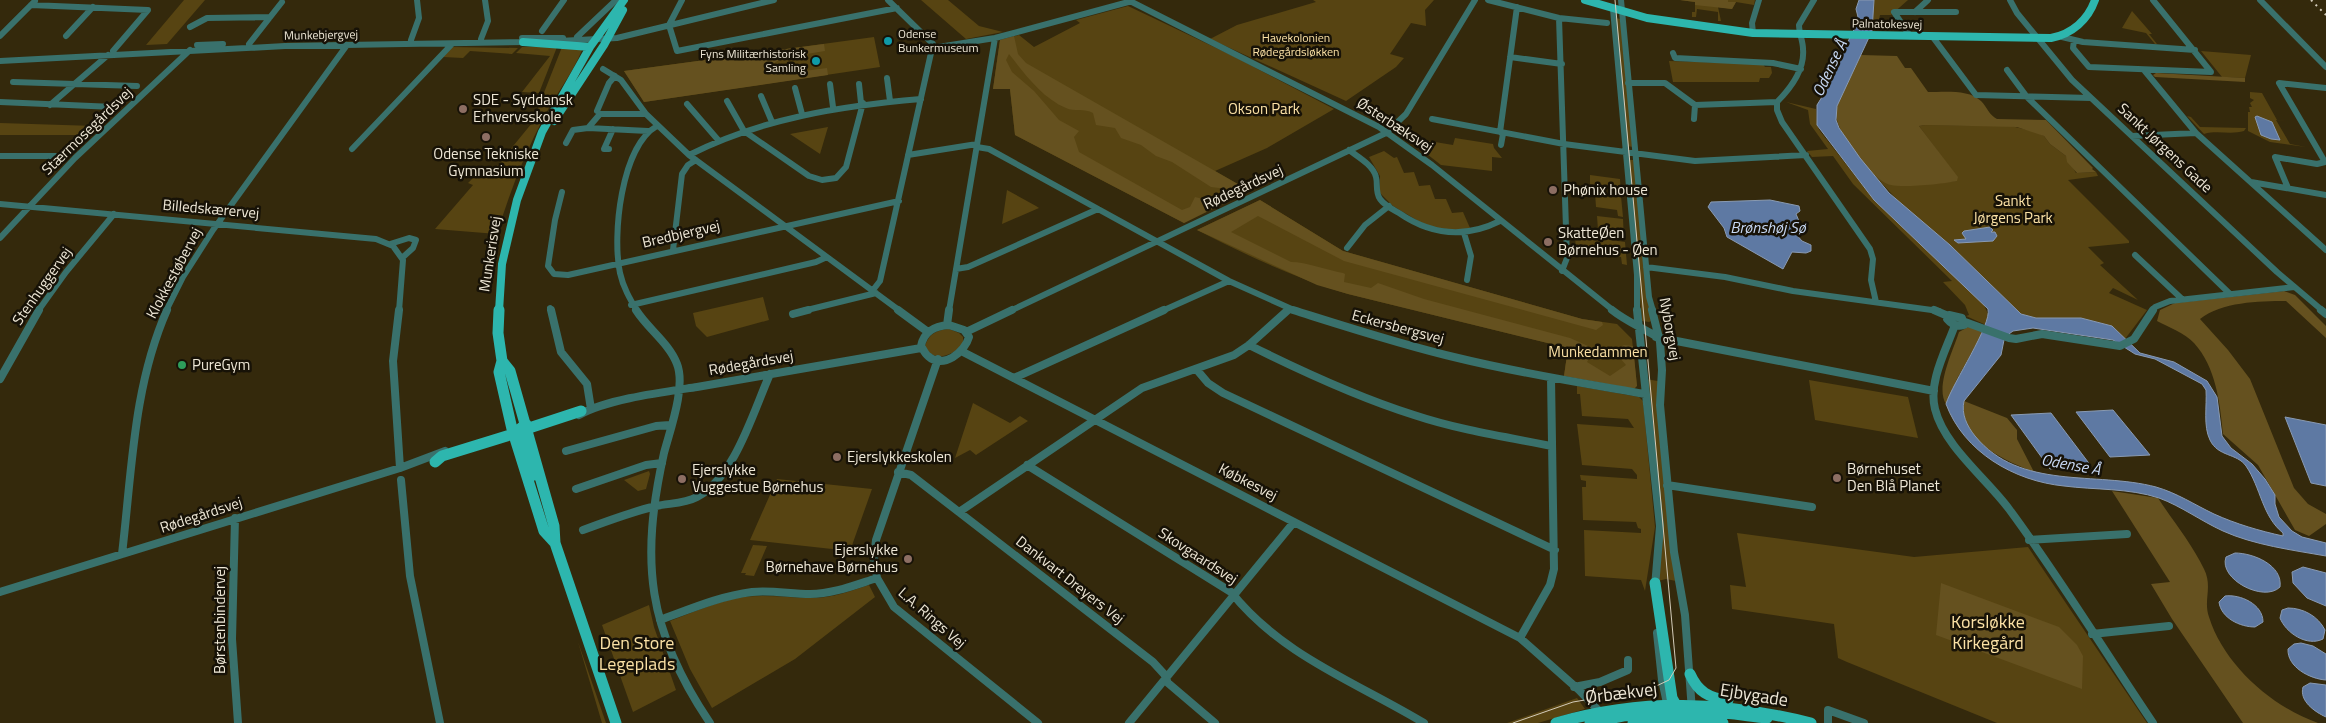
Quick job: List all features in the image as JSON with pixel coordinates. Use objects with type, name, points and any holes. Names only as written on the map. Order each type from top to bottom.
[{"type":"main road","points":[[523,42],[530,44],[584,45],[600,39],[614,17],[614,13],[624,0]]},
{"type":"main road","name":"Munkerisvej","points":[[555,543],[544,531],[520,431],[507,387],[502,384],[499,372],[502,361],[498,333],[502,264],[517,200],[550,116],[600,39],[629,0]]},
{"type":"main road","points":[[1585,0],[1622,13]]},
{"type":"main road","name":"Nyborgvej","points":[[1612,0],[1613,10]]},
{"type":"main road","points":[[2062,37],[2082,22],[2094,6],[2095,0]]},
{"type":"main road","name":"Palnatokesvej","points":[[1622,13],[1753,33],[2062,37]]},
{"type":"main road","name":"Munkerisvej","points":[[534,157],[579,84],[600,39]]},
{"type":"main road","name":"Munkerisvej","points":[[502,361],[510,371],[520,431],[545,494],[554,526],[555,543],[616,723]]},
{"type":"main road","points":[[435,462],[442,456],[586,410]]},
{"type":"main road","points":[[1655,584],[1662,620],[1669,686],[1680,715]]},
{"type":"main road","points":[[1690,674],[1695,685],[1707,696],[1761,705],[1784,716]]},
{"type":"main road","name":"Ørbækvej","points":[[1556,723],[1598,711],[1680,715]]},
{"type":"main road","points":[[1590,723],[1623,716],[1680,715],[1762,718],[1784,716]]},
{"type":"main road","name":"Ørbækvej","points":[[1633,723],[1680,715]]},
{"type":"main road","name":"Ejbygade","points":[[1680,715],[1723,723]]},
{"type":"main road","name":"Ejbygade","points":[[1784,716],[1811,723]]},
{"type":"street","points":[[0,36],[36,0]]},
{"type":"street","points":[[411,40],[419,18],[416,0]]},
{"type":"street","points":[[481,39],[488,18],[485,0]]},
{"type":"street","points":[[542,31],[564,0]]},
{"type":"street","points":[[577,38],[616,0]]},
{"type":"street","points":[[682,0],[669,25],[677,51],[897,8]]},
{"type":"street","name":"Munkebjergvej","points":[[0,61],[237,44],[481,39],[600,39],[642,32],[774,0]]},
{"type":"street","points":[[875,292],[880,281],[899,201],[933,44],[888,0]]},
{"type":"street","points":[[932,48],[995,38],[1131,0]]},
{"type":"street","name":"Østerbæksvej","points":[[1131,0],[1352,112],[1386,133],[1432,166],[1596,298],[1624,325],[1659,338],[1934,391]]},
{"type":"street","name":"Rødegårdsvej","points":[[966,332],[1386,133],[1406,114],[1475,0]]},
{"type":"street","points":[[1488,0],[1559,18],[1607,23]]},
{"type":"street","name":"Nyborgvej","points":[[1621,0],[1650,306],[1659,338],[1662,370],[1660,405],[1667,485],[1675,558],[1682,589],[1690,674],[1680,715]]},
{"type":"street","points":[[1753,33],[1752,23],[1759,0]]},
{"type":"street","points":[[1814,0],[1799,23],[1804,57],[1801,69],[1795,81],[1777,102],[1777,110],[1782,122],[1870,249],[1873,259],[1872,280],[1876,302]]},
{"type":"street","points":[[1915,12],[1928,0]]},
{"type":"street","name":"Sankt Jørgens Gade","points":[[2010,0],[2017,13],[2072,80],[2294,287],[2326,314]]},
{"type":"street","points":[[2074,40],[2074,48],[2088,67],[2208,73],[2212,71],[2153,0]]},
{"type":"street","points":[[2260,0],[2326,67]]},
{"type":"street","name":"Munkebjergvej","points":[[250,44],[282,2]]},
{"type":"street","points":[[31,5],[148,10],[111,53],[50,105]]},
{"type":"street","points":[[66,36],[93,7]]},
{"type":"street","points":[[1502,145],[1503,134],[1500,132],[1517,7]]},
{"type":"street","name":"Nyborgvej","points":[[1613,10],[1637,275],[1638,330],[1649,413],[1660,526],[1655,584]]},
{"type":"street","points":[[1910,36],[1894,12],[1956,12]]},
{"type":"street","name":"Munkebjergvej","points":[[190,27],[207,18],[270,17]]},
{"type":"street","points":[[1559,18],[1567,258],[1562,271]]},
{"type":"street","points":[[1932,36],[1976,96],[2091,98]]},
{"type":"street","points":[[2062,37],[2074,40],[2194,50]]},
{"type":"street","points":[[947,325],[995,38]]},
{"type":"street","name":"Munkebjergvej","points":[[192,48],[523,42]]},
{"type":"street","points":[[352,149],[452,44]]},
{"type":"street","name":"Klokkestøbervej","points":[[122,554],[138,411],[150,354],[164,316],[179,286],[217,224],[347,45]]},
{"type":"street","name":"Stærmosegårdsvej","points":[[0,238],[77,156],[192,48]]},
{"type":"street","name":"Munkebjergvej","points":[[0,57],[111,53]]},
{"type":"street","points":[[1674,53],[1675,58],[1773,63],[1801,69]]},
{"type":"street","points":[[1510,56],[1562,64]]},
{"type":"street","points":[[603,69],[621,80],[646,114],[689,155],[928,332]]},
{"type":"street","points":[[2007,70],[2027,97],[2103,173],[2230,294]]},
{"type":"street","points":[[2144,70],[2196,133],[2326,250]]},
{"type":"street","points":[[597,111],[609,83],[615,76]]},
{"type":"street","points":[[886,78],[890,101]]},
{"type":"street","points":[[13,82],[137,86]]},
{"type":"street","points":[[1628,83],[1665,83],[1695,105],[1777,102]]},
{"type":"street","points":[[2288,188],[2275,156],[2317,164],[2325,162],[2279,83],[2326,88]]},
{"type":"street","points":[[830,84],[833,108]]},
{"type":"street","points":[[727,101],[744,131],[814,179],[827,180],[844,171],[862,103],[859,84]]},
{"type":"street","points":[[795,88],[802,114]]},
{"type":"street","points":[[761,96],[772,122]]},
{"type":"street","points":[[689,155],[744,131],[802,114],[862,103],[921,99]]},
{"type":"street","points":[[0,102],[114,107]]},
{"type":"street","points":[[687,104],[702,119],[719,141]]},
{"type":"street","points":[[1694,119],[1695,105]]},
{"type":"street","points":[[588,128],[600,114],[646,114]]},
{"type":"street","points":[[1432,119],[1564,144],[1695,161],[1806,155]]},
{"type":"street","points":[[657,126],[648,131],[631,162],[619,203],[616,233],[619,263],[625,291],[631,305],[677,364],[678,390],[653,507],[650,548],[651,570],[660,620],[673,656],[690,693],[710,723]]},
{"type":"street","points":[[566,143],[573,130],[588,128],[648,131]]},
{"type":"street","points":[[609,149],[604,149],[613,129]]},
{"type":"street","points":[[2132,136],[2196,133]]},
{"type":"street","points":[[908,156],[977,146]]},
{"type":"street","name":"Eckersbergsvej","points":[[977,146],[989,149],[1229,281],[1289,309],[1415,347],[1551,378],[1645,394]]},
{"type":"street","points":[[1349,150],[1371,168],[1376,176],[1378,196],[1388,206],[1423,226],[1448,233],[1464,233],[1475,232],[1500,221]]},
{"type":"street","points":[[0,156],[62,156]]},
{"type":"street","points":[[673,250],[682,174],[688,165],[696,160]]},
{"type":"street","points":[[2251,182],[2326,195]]},
{"type":"street","name":"Bredbjergvej","points":[[562,192],[548,266],[554,274],[568,276],[673,250],[899,201]]},
{"type":"street","name":"Billedskærervej","points":[[0,204],[370,238],[390,244],[409,238],[416,240],[413,248],[402,258]]},
{"type":"street","points":[[1347,248],[1365,225],[1388,206]]},
{"type":"street","points":[[956,269],[968,267],[1098,209]]},
{"type":"street","name":"Stenhuggervej","points":[[0,379],[41,307],[88,244],[114,214]]},
{"type":"street","points":[[1464,233],[1471,256],[1467,280]]},
{"type":"street","points":[[390,244],[398,250],[404,267],[393,361],[400,468]]},
{"type":"street","points":[[2135,255],[2182,299]]},
{"type":"street","points":[[631,305],[816,262],[827,257]]},
{"type":"street","points":[[1646,267],[1725,277],[1793,291],[1932,309],[1948,316],[1952,314],[1959,316],[1965,322],[2009,338],[2016,339],[2042,334],[2120,346],[2129,343],[2155,307],[2170,301],[2294,287]]},
{"type":"street","points":[[1014,378],[1229,281]]},
{"type":"street","points":[[793,314],[875,292]]},
{"type":"street","name":"Sankt Jørgens Gade","points":[[2314,305],[2326,319]]},
{"type":"street","points":[[550,308],[559,347],[567,361],[587,384],[586,410]]},
{"type":"street","points":[[959,512],[1142,388],[1234,356],[1289,309]]},
{"type":"street","points":[[1948,316],[1949,322],[1955,325],[1962,326],[1965,322]]},
{"type":"street","points":[[947,325],[958,327],[966,332],[969,342],[963,352],[950,358],[938,359],[927,355],[921,348],[922,339],[928,332],[947,325]]},
{"type":"street","points":[[1955,325],[1934,391],[1934,402],[1939,420],[1950,438],[2008,508],[2152,723]]},
{"type":"street","points":[[1249,345],[1318,379],[1378,403],[1439,423],[1552,446]]},
{"type":"street","name":"Rødegårdsvej","points":[[586,410],[678,390],[921,348]]},
{"type":"street","name":"Købkesvej","points":[[963,352],[1520,638],[1579,690],[1598,711]]},
{"type":"street","name":"L.A. Rings Vej","points":[[938,359],[876,540],[874,560],[877,578],[894,607],[1038,723]]},
{"type":"street","points":[[1197,370],[1208,383],[1223,393],[1555,550]]},
{"type":"street","points":[[583,530],[653,507],[684,502],[698,497],[718,481],[726,470],[770,374]]},
{"type":"street","points":[[1520,638],[1550,585],[1554,568],[1551,378]]},
{"type":"street","points":[[566,451],[656,426],[670,425]]},
{"type":"street","name":"Rødegårdsvej","points":[[0,592],[520,431]]},
{"type":"street","name":"Rødegårdsvej","points":[[410,464],[435,462]]},
{"type":"street","points":[[576,489],[646,465],[662,463]]},
{"type":"street","name":"Skovgaardsvej","points":[[1027,465],[1231,592],[1257,622],[1282,642],[1424,723]]},
{"type":"street","name":"Dankvart Dreyers Vej","points":[[898,472],[911,475],[1153,662],[1168,683],[1214,723]]},
{"type":"street","points":[[401,480],[410,576],[440,723]]},
{"type":"street","points":[[1667,485],[1812,507]]},
{"type":"street","name":"Børstenbindervej","points":[[235,518],[232,639],[238,723]]},
{"type":"street","points":[[1129,723],[1294,522]]},
{"type":"street","points":[[2029,540],[2127,534]]},
{"type":"street","points":[[660,620],[722,598],[744,593],[764,591],[798,594],[828,593],[877,578]]},
{"type":"street","points":[[2092,634],[2170,626]]},
{"type":"street","points":[[1574,687],[1600,682],[1628,670],[1628,660]]},
{"type":"street","points":[[1828,723],[1828,710],[1831,710],[1864,723]]},
{"type":"green space","points":[[184,0],[205,0],[167,44],[146,45]]},
{"type":"green space","points":[[921,0],[948,0],[979,26],[1003,32],[966,39]]},
{"type":"green space","name":"Havekolonien Rødegårdsløkken","points":[[1313,0],[1434,0],[1425,10],[1426,26],[1411,23],[1390,54],[1404,58],[1396,67],[1346,101],[1210,39],[1237,25],[1316,2]]},
{"type":"green space","points":[[1680,0],[1755,0],[1754,5],[1736,2],[1732,9],[1718,7],[1721,21],[1718,21],[1718,12],[1697,9],[1696,17],[1692,17],[1692,12],[1695,12],[1695,2]]},
{"type":"green space","points":[[1680,0],[1728,0],[1728,2],[1736,2],[1732,9],[1695,5],[1695,2]]},
{"type":"green space","points":[[1874,0],[1908,0],[1891,15],[1880,15],[1878,25],[1872,24]]},
{"type":"green space","name":"Okson Park","points":[[1128,6],[1233,56],[1334,109],[1267,148],[1215,171],[1250,191],[1184,223],[1015,135],[1010,89],[993,89],[1000,40],[1019,35],[1034,47],[1080,23],[1076,20]]},
{"type":"green space","points":[[2132,11],[2152,34],[2149,34],[2157,44],[2146,33],[2122,28]]},
{"type":"green space","points":[[1615,18],[1621,19],[1633,147],[1627,146]]},
{"type":"green space","points":[[1014,36],[1018,54],[1026,63],[1250,191],[1233,199],[1230,198],[1228,189],[1211,187],[1172,162],[1156,156],[1141,145],[1121,138],[1115,128],[1096,125],[1093,113],[1069,109],[1057,104],[1041,92],[1009,54],[1006,60],[1012,72],[1034,91],[1059,120],[1079,131],[1074,137],[1079,152],[1182,210],[1190,207],[1195,197],[1207,200],[1216,207],[1184,223],[1015,135],[1010,89],[993,89],[1000,40]]},
{"type":"green space","points":[[874,37],[880,67],[644,102],[624,71]]},
{"type":"green space","points":[[824,44],[825,51],[782,58],[771,65],[770,68],[781,74],[827,68],[828,75],[644,102],[624,71]]},
{"type":"green space","points":[[452,47],[518,48],[512,54],[470,51],[463,58],[443,57]]},
{"type":"green space","points":[[522,47],[557,47],[539,93],[522,92],[550,56],[516,53]]},
{"type":"green space","points":[[562,47],[582,50],[574,67],[548,109],[530,146],[512,189],[497,234],[435,229],[473,185],[468,183],[474,177],[487,178],[532,123]]},
{"type":"green space","points":[[2201,51],[2251,55],[2245,78],[2222,77]]},
{"type":"green space","points":[[1861,55],[1897,56],[1905,68],[1911,68],[1928,92],[1956,92],[1976,97],[1997,119],[2046,120],[2096,172],[2077,173],[2067,162],[2066,156],[2050,144],[2044,136],[2017,127],[1925,125],[1919,126],[1958,177],[1957,181],[1904,186],[1891,185],[1883,181],[1864,165],[1847,142],[1837,120],[1837,106]]},
{"type":"green space","points":[[1669,61],[1763,64],[1765,67],[1771,67],[1772,73],[1769,78],[1760,78],[1759,82],[1673,82]]},
{"type":"green space","points":[[2156,73],[2245,78],[2245,82],[2155,77],[2153,75]]},
{"type":"green space","points":[[2250,92],[2262,93],[2277,120],[2292,122],[2276,120],[2290,144],[2306,147],[2270,142],[2248,131],[2248,112],[2250,112],[2249,107],[2252,107],[2250,103],[2254,100],[2250,98]]},
{"type":"green space","points":[[1786,102],[1816,109],[1817,125],[1820,131],[1874,200],[1984,305],[1989,316],[1986,325],[1966,316],[1969,315],[1965,305],[1943,282],[1952,281],[1853,184],[1833,156],[1812,157],[1807,151],[1828,149],[1810,124],[1808,110]]},
{"type":"green space","points":[[2187,116],[2191,117],[2200,127],[2246,128],[2244,131],[2234,133],[2214,132],[2204,134]]},
{"type":"green space","points":[[0,123],[95,126],[86,135],[0,135]]},
{"type":"green space","name":"Sankt Jørgens Park","points":[[1919,126],[2011,126],[2036,132],[2044,136],[2050,144],[2066,156],[2076,173],[2096,172],[2098,176],[2068,180],[2129,241],[2129,243],[2088,247],[2104,263],[2100,265],[2138,300],[2113,288],[2109,293],[2147,310],[2125,339],[2112,326],[2081,318],[2036,318],[2021,314],[1950,245],[1903,206],[1876,177],[1892,185],[1957,181],[1957,177]]},
{"type":"green space","points":[[828,127],[820,154],[790,134]]},
{"type":"green space","points":[[1405,137],[1453,145],[1455,138],[1493,144],[1502,158],[1492,157],[1492,171],[1441,165]]},
{"type":"green space","points":[[1384,151],[1394,158],[1397,157],[1404,173],[1414,172],[1419,186],[1430,185],[1435,199],[1446,199],[1452,213],[1463,212],[1470,228],[1459,231],[1433,227],[1420,222],[1393,206],[1380,193],[1380,176],[1369,157]]},
{"type":"green space","points":[[1628,160],[1635,160],[1651,321],[1649,322],[1642,321]]},
{"type":"green space","points":[[1590,175],[1620,179],[1621,195],[1616,194],[1616,187],[1590,184]]},
{"type":"green space","points":[[1007,190],[1036,206],[1039,208],[1002,224]]},
{"type":"green space","points":[[1595,193],[1621,196],[1623,217],[1618,216],[1617,210],[1596,207]]},
{"type":"green space","name":"Munkedammen","points":[[1260,200],[1343,251],[1582,319],[1617,324],[1632,339],[1637,386],[1564,376],[1568,348],[1348,294],[1309,281],[1271,265],[1197,230]]},
{"type":"green space","points":[[1260,200],[1343,251],[1582,319],[1602,322],[1603,325],[1596,330],[1344,261],[1258,216],[1231,232],[1291,262],[1343,273],[1345,274],[1344,282],[1371,288],[1378,283],[1424,299],[1570,338],[1588,346],[1592,354],[1587,362],[1610,376],[1626,365],[1618,356],[1618,348],[1624,345],[1633,346],[1637,386],[1634,389],[1564,376],[1568,348],[1317,285],[1197,230]]},
{"type":"green space","points":[[1597,216],[1623,219],[1624,240],[1620,239],[1619,232],[1598,230]]},
{"type":"green space","points":[[1575,235],[1625,242],[1627,265],[1622,264],[1621,257],[1576,251]]},
{"type":"green space","points":[[2284,291],[2295,295],[2326,326],[2326,338],[2286,301],[2252,302],[2229,306],[2209,313],[2200,319],[2228,350],[2250,379],[2294,488],[2308,504],[2326,514],[2326,524],[2309,536],[2295,530],[2258,465],[2223,434],[2216,386],[2207,363],[2194,343],[2186,336],[2157,321],[2160,310],[2175,303]]},
{"type":"green space","points":[[763,297],[769,320],[707,337],[696,326],[693,313]]},
{"type":"green space","points":[[1968,327],[1982,329],[1981,336],[1957,379],[1946,404],[1943,397],[1943,388],[1946,369],[1959,332]]},
{"type":"green space","points":[[949,329],[963,337],[963,346],[948,355],[933,355],[925,346],[929,338],[940,330]]},
{"type":"green space","points":[[1645,379],[1658,381],[1676,581],[1666,579],[1658,581],[1661,557]]},
{"type":"green space","points":[[1809,380],[1908,397],[1918,438],[1815,420]]},
{"type":"green space","points":[[1577,386],[1639,397],[1643,401],[1655,527],[1645,591],[1641,580],[1585,576],[1584,530],[1641,533],[1641,529],[1638,528],[1636,522],[1583,520],[1582,487],[1586,487],[1586,481],[1581,480],[1580,475],[1637,479],[1637,475],[1632,469],[1582,465],[1577,424],[1634,428],[1628,419],[1582,416],[1580,394],[1577,394]]},
{"type":"green space","points":[[1964,401],[2007,418],[2017,430],[2017,439],[2034,472],[1997,455],[1975,438],[1968,427],[1964,415]]},
{"type":"green space","points":[[973,403],[1010,423],[1020,416],[1028,421],[976,455],[970,450],[955,458]]},
{"type":"green space","points":[[649,471],[646,489],[638,491],[624,480]]},
{"type":"green space","points":[[777,479],[872,489],[850,551],[750,540]]},
{"type":"green space","points":[[2112,491],[2158,498],[2204,569],[2208,582],[2207,611],[2216,635],[2226,652],[2252,682],[2267,695],[2301,716],[2318,723],[2243,723],[2172,619],[2151,584],[2170,582]]},
{"type":"green space","name":"Korsløkke Kirkegård","points":[[1737,533],[1914,557],[2028,547],[2147,723],[1997,723],[1838,658],[1834,624],[1732,609],[1730,585],[1746,587]]},
{"type":"green space","points":[[753,545],[767,546],[754,576],[745,575],[746,573],[741,573]]},
{"type":"green space","points":[[1941,583],[2059,627],[2077,645],[2083,656],[2082,689],[1936,635]]},
{"type":"green space","points":[[869,585],[875,597],[795,659],[712,708],[690,669],[670,621],[715,604],[743,597],[820,598],[841,594]]},
{"type":"green space","name":"Den Store Legeplads","points":[[649,605],[654,627],[676,690],[633,712],[602,625]]},
{"type":"green space","points":[[578,642],[606,723],[602,723]]},
{"type":"green space","points":[[1640,688],[1644,699],[1632,698],[1598,703],[1589,696]]},
{"type":"green space","points":[[1577,698],[1585,709],[1538,723],[1507,723]]},
{"type":"water","points":[[1859,0],[1874,0],[1872,31],[1837,106],[1836,120],[1839,128],[1860,158],[1889,193],[1950,245],[2021,314],[2036,318],[2081,318],[2112,326],[2140,353],[2174,362],[2207,381],[2217,397],[2222,436],[2231,448],[2252,464],[2265,479],[2275,495],[2275,504],[2279,517],[2292,531],[2302,537],[2326,543],[2326,556],[2273,546],[2235,536],[2167,501],[2148,495],[2064,486],[2027,478],[2009,471],[1993,461],[1978,450],[1965,436],[1954,421],[1946,404],[1984,328],[1988,317],[1988,309],[1874,200],[1817,125],[1817,105],[1827,89],[1836,64],[1853,32],[1858,17],[1856,9]],"holes":[[[2033,328],[2113,340],[2135,354],[2155,359],[2202,384],[2206,390],[2206,422],[2210,440],[2218,449],[2238,459],[2246,466],[2270,518],[2283,533],[2283,536],[2231,521],[2171,492],[2156,487],[2133,482],[2060,476],[2036,472],[2014,465],[1993,453],[1969,428],[1964,415],[1964,401],[2001,355],[2004,340],[2013,331]]]},
{"type":"water","points":[[2257,116],[2272,122],[2280,140],[2261,135],[2255,117]]},
{"type":"water","name":"Brønshøj Sø","points":[[1770,200],[1799,206],[1800,211],[1796,214],[1799,221],[1795,233],[1802,241],[1811,245],[1811,251],[1806,253],[1792,252],[1783,269],[1727,237],[1724,228],[1708,207],[1711,202]]},
{"type":"water","points":[[1990,227],[1993,230],[1991,232],[1995,232],[1997,236],[1993,241],[1958,243],[1954,240],[1966,239],[1962,233],[1964,231]]},
{"type":"water","points":[[2113,410],[2150,455],[2110,457],[2076,412]]},
{"type":"water","name":"Odense Å","points":[[2051,413],[2091,466],[2050,469],[2011,415]]},
{"type":"water","points":[[2285,417],[2326,425],[2326,486],[2311,483]]},
{"type":"water","points":[[2235,553],[2258,558],[2272,567],[2280,579],[2280,587],[2273,591],[2264,592],[2244,586],[2235,580],[2225,565],[2226,557]]},
{"type":"water","points":[[2303,567],[2326,573],[2326,606],[2307,598],[2293,583],[2292,572]]},
{"type":"water","points":[[2225,596],[2244,599],[2255,605],[2262,616],[2263,622],[2255,627],[2249,627],[2227,617],[2223,613],[2219,602]]},
{"type":"water","points":[[2288,608],[2304,611],[2314,617],[2325,630],[2323,639],[2317,641],[2304,640],[2287,629],[2280,618],[2282,610]]},
{"type":"water","points":[[2301,643],[2313,646],[2326,654],[2326,680],[2313,677],[2301,671],[2291,661],[2288,649],[2294,644]]},
{"type":"water","points":[[2310,683],[2326,685],[2326,717],[2313,709],[2303,697],[2303,687]]},
{"type":"tram line","points":[[1513,723],[1573,702],[1650,689],[1669,680],[1676,668],[1615,0]]},
{"type":"railway","points":[[2311,0],[2326,15]]},
{"type":"place","name":"Odense Bunkermuseum","points":[[888,41]]},
{"type":"place","name":"Fyns Militærhistorisk Samling","points":[[816,61]]},
{"type":"place","name":"SDE - Syddansk Erhvervsskole","points":[[463,109]]},
{"type":"place","name":"Odense Tekniske Gymnasium","points":[[486,137]]},
{"type":"place","name":"Phønix house","points":[[1553,190]]},
{"type":"place","name":"SkatteØen Børnehus - Øen","points":[[1548,242]]},
{"type":"place","name":"PureGym","points":[[182,365]]},
{"type":"place","name":"Ejerslykkeskolen","points":[[837,457]]},
{"type":"place","name":"Børnehuset Den Blå Planet","points":[[1837,478]]},
{"type":"place","name":"Ejerslykke Vuggestue Børnehus","points":[[682,479]]},
{"type":"place","name":"Ejerslykke Børnehave Børnehus","points":[[908,559]]}]
